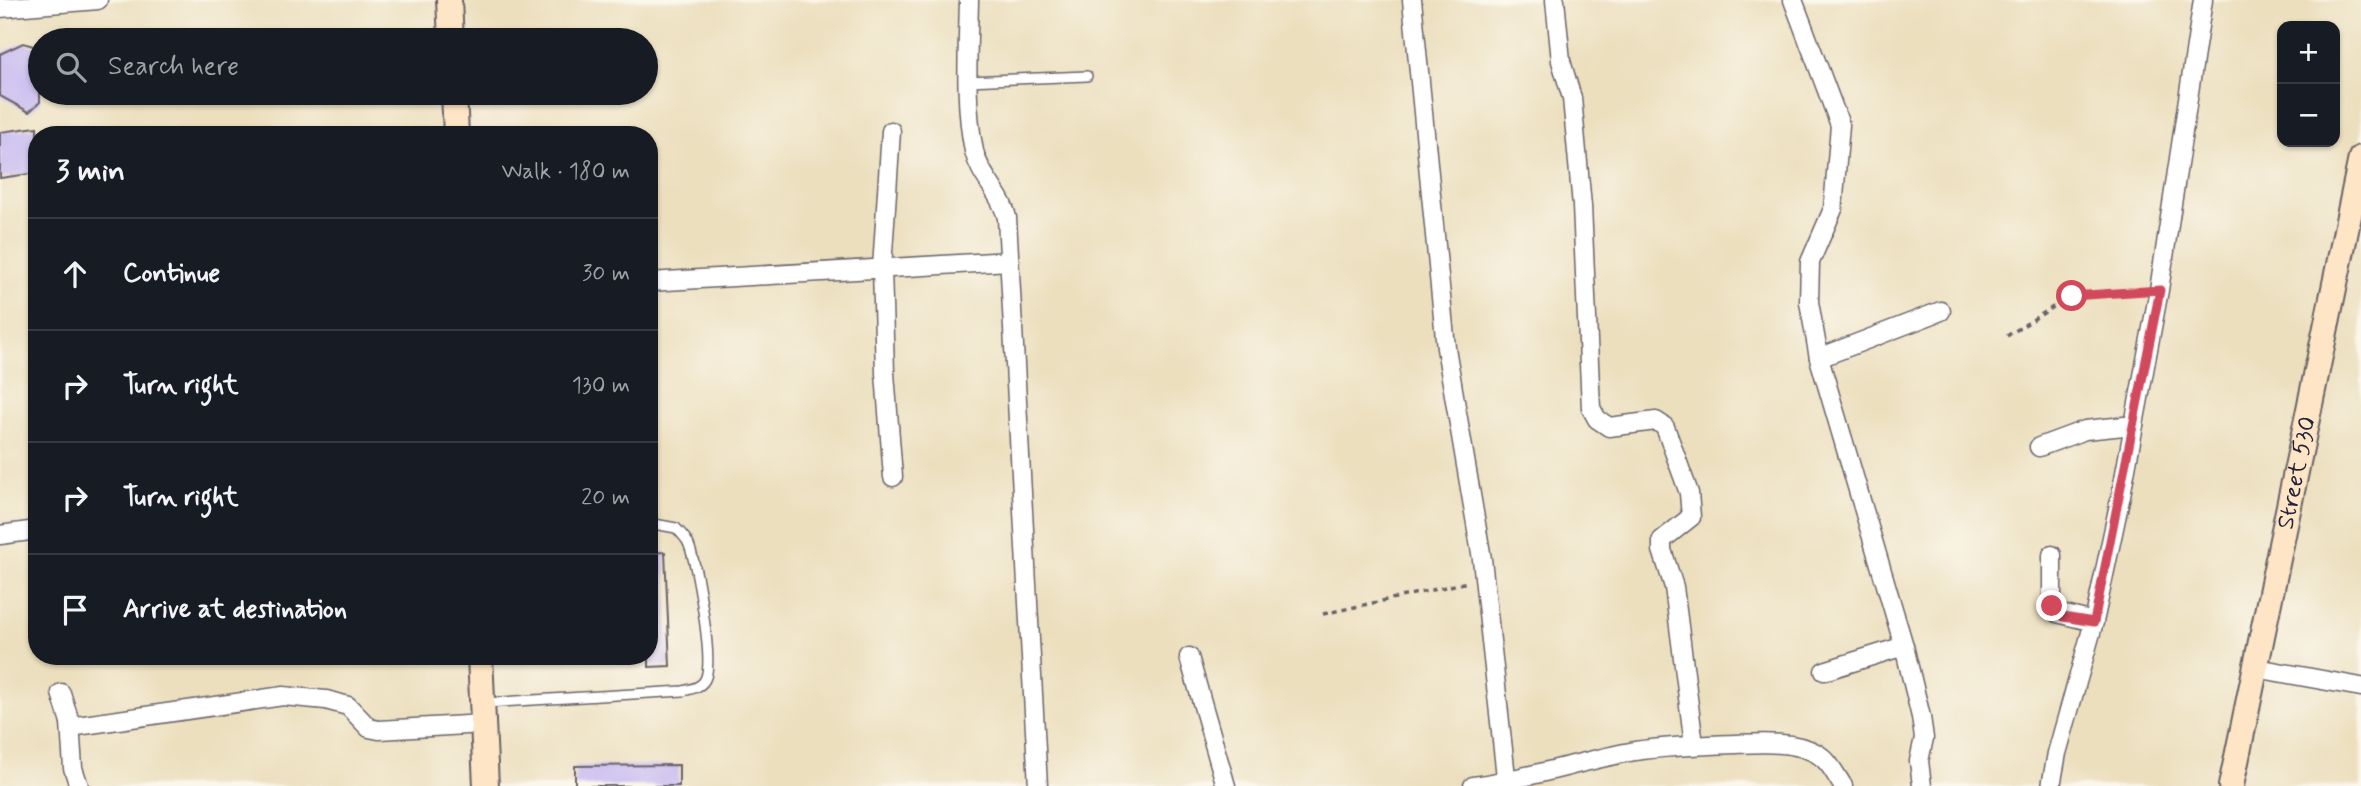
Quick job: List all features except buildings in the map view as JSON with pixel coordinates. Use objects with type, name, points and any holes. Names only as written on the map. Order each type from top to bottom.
[{"type":"street","points":[[0,8],[98,0]]},
{"type":"street","points":[[449,0],[450,28]]},
{"type":"street","points":[[969,0],[968,81],[974,150],[983,177],[1005,209],[1010,261],[1038,786]]},
{"type":"street","points":[[1412,0],[1446,348],[1485,578],[1507,784]]},
{"type":"street","points":[[1555,0],[1562,61],[1572,98],[1582,206],[1591,408],[1597,419],[1609,427],[1656,421],[1665,427],[1689,493],[1691,517],[1662,540],[1662,550],[1674,587],[1694,745]]},
{"type":"street","points":[[1793,0],[1840,125],[1833,209],[1810,262],[1809,302],[1819,358],[1904,646],[1924,738],[1919,761],[1922,786]]},
{"type":"street","points":[[2051,786],[2056,753],[2094,622],[2134,425],[2160,290],[2203,0]]},
{"type":"street","points":[[455,105],[456,126]]},
{"type":"street","points":[[891,131],[882,268],[885,373],[893,477]]},
{"type":"street","name":"Street 530","points":[[2231,786],[2361,158]]},
{"type":"street","points":[[658,281],[1010,261]]},
{"type":"street","points":[[1819,358],[1941,311]]},
{"type":"street","points":[[2039,447],[2085,430],[2134,425]]},
{"type":"street","points":[[0,535],[28,531]]},
{"type":"street","points":[[2052,555],[2052,606],[2057,613],[2094,622]]},
{"type":"street","points":[[1824,671],[1904,646]]},
{"type":"street","points":[[1189,656],[1226,786]]},
{"type":"street","points":[[480,665],[486,786]]},
{"type":"street","points":[[2256,668],[2361,687]]},
{"type":"street","points":[[61,693],[70,722],[73,768],[79,786]]},
{"type":"street","points":[[70,722],[78,726],[95,726],[228,702],[283,696],[326,700],[348,706],[369,728],[379,730],[483,714]]},
{"type":"street","points":[[1472,786],[1507,784],[1635,751],[1694,745],[1765,743],[1806,748],[1828,763],[1843,786]]},
{"type":"lane","points":[[968,81],[1087,76]]},
{"type":"lane","points":[[483,714],[683,691],[703,683],[707,676],[707,662],[700,592],[689,543],[676,528],[658,525]]},
{"type":"path","points":[[2007,336],[2072,296],[2160,290]]},
{"type":"path","points":[[1323,614],[1485,578]]},
{"type":"route","points":[[2052,606],[2063,617],[2094,622],[2160,290],[2072,296]]}]
